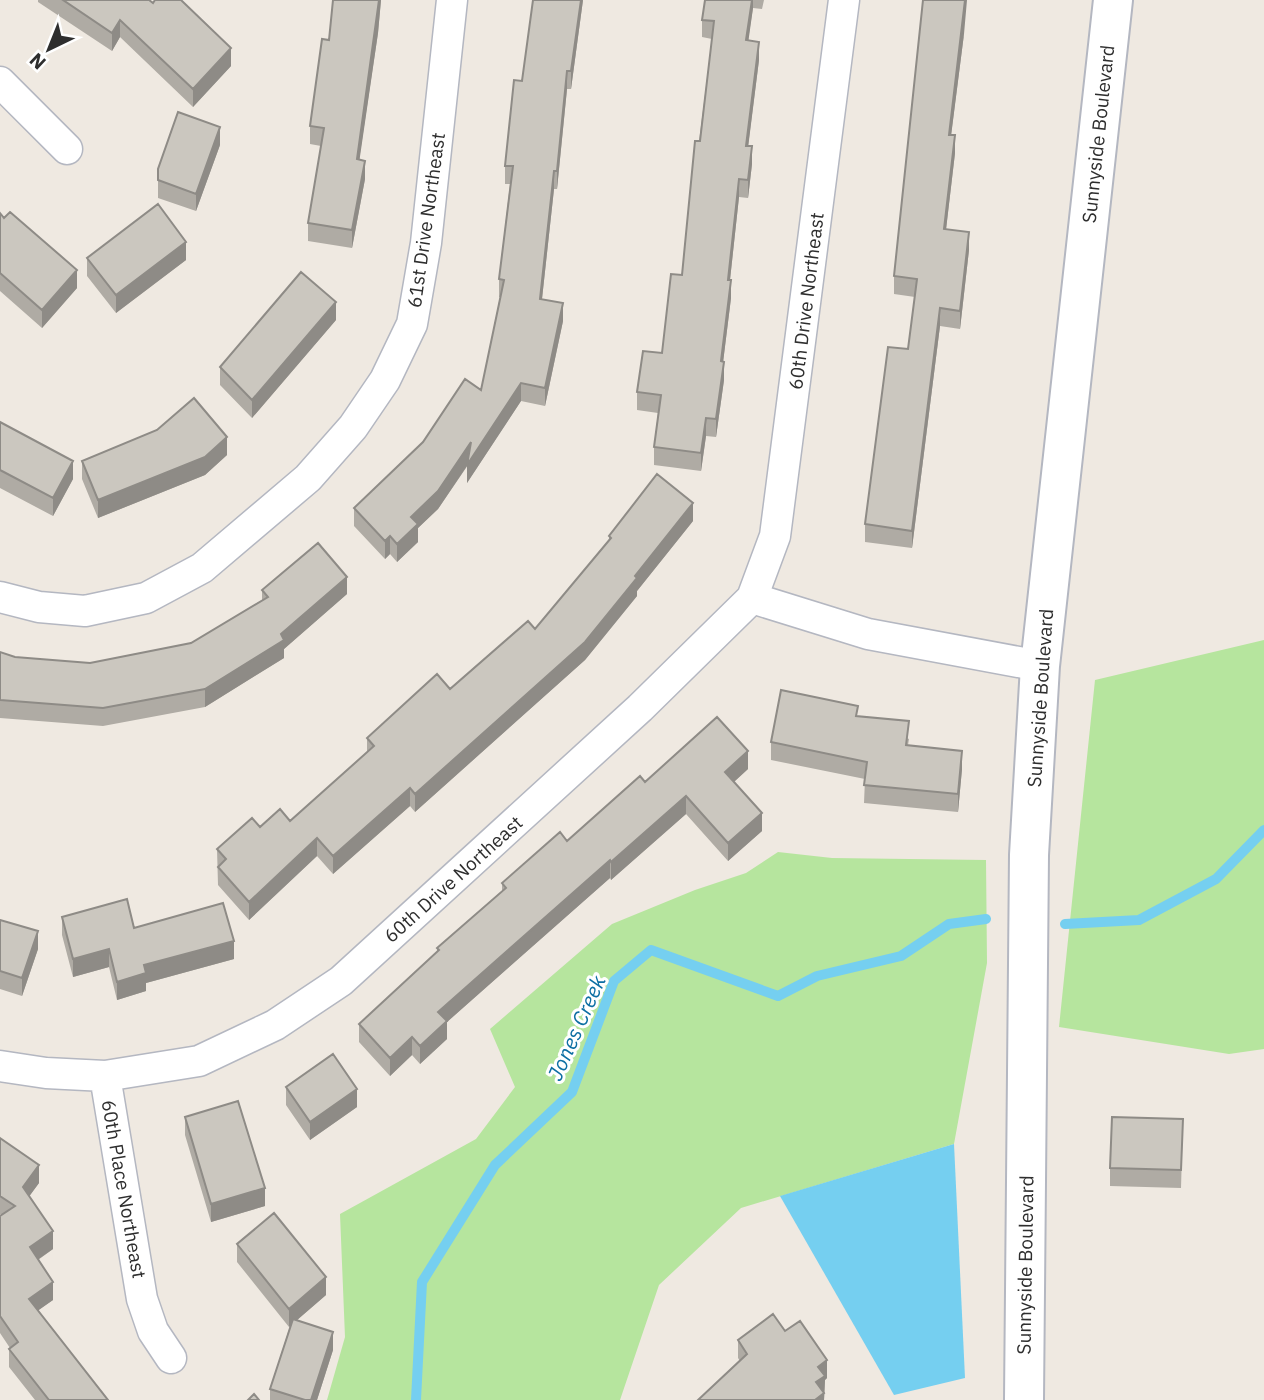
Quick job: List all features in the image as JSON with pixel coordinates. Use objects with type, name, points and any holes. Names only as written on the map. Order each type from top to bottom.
[{"type":"street","name":"61st Drive Northeast","points":[[0,597],[39,607],[85,611],[146,598],[202,568],[308,478],[353,427],[385,380],[412,324],[426,243],[452,0]]},
{"type":"street","name":"60th Drive Northeast","points":[[105,1076],[199,1061],[275,1025],[341,981],[640,708],[752,598],[775,536],[845,0]]},
{"type":"street","name":"Sunnyside Boulevard","points":[[1024,1400],[1030,856],[1040,666],[1113,0]]},
{"type":"street","points":[[0,82],[67,149]]},
{"type":"street","points":[[752,598],[868,634],[1040,666]]},
{"type":"street","name":"60th Place Northeast","points":[[0,1066],[46,1073],[105,1076],[142,1299],[153,1332],[171,1358]]},
{"type":"green space","points":[[1264,640],[1264,1049],[1229,1054],[1059,1027],[1095,680]]},
{"type":"green space","points":[[778,852],[832,858],[986,860],[987,963],[954,1144],[741,1208],[659,1285],[620,1400],[327,1400],[345,1337],[340,1214],[476,1139],[515,1087],[490,1029],[612,924],[695,890],[746,873]]},
{"type":"water","points":[[954,1144],[965,1378],[894,1395],[780,1196]]},
{"type":"building","points":[[63,0],[149,0],[153,3],[155,0],[181,0],[231,48],[193,89],[120,20],[112,33]]},
{"type":"building","points":[[333,0],[379,0],[357,159],[365,161],[352,230],[308,223],[324,128],[310,126],[322,39],[329,40]]},
{"type":"building","points":[[533,0],[581,0],[571,71],[567,71],[540,299],[563,303],[545,388],[521,383],[467,465],[471,442],[438,491],[411,517],[418,524],[397,544],[390,536],[385,541],[354,508],[423,442],[465,379],[481,390],[504,280],[499,279],[513,166],[505,166],[514,80],[522,81]]},
{"type":"building","points":[[705,0],[752,0],[746,40],[759,42],[746,146],[752,146],[748,180],[739,179],[721,361],[724,362],[716,419],[706,418],[701,453],[654,447],[661,395],[637,392],[643,351],[662,353],[671,274],[682,275],[695,141],[700,141],[714,21],[702,20]]},
{"type":"building","points":[[923,0],[965,0],[949,135],[955,135],[944,229],[969,232],[960,311],[940,308],[912,531],[865,524],[888,347],[908,349],[917,279],[894,276]]},
{"type":"building","points":[[178,112],[220,127],[196,194],[158,180],[158,169]]},
{"type":"building","points":[[158,204],[186,242],[116,295],[87,258]]},
{"type":"building","points":[[10,212],[77,270],[42,310],[0,273],[0,213],[4,218]]},
{"type":"building","points":[[301,272],[336,302],[252,400],[220,367]]},
{"type":"building","points":[[194,398],[227,437],[205,457],[98,500],[82,461],[157,430]]},
{"type":"building","points":[[0,422],[73,461],[53,498],[0,470]]},
{"type":"building","points":[[657,474],[693,503],[585,642],[415,794],[410,788],[333,856],[317,838],[249,902],[218,867],[226,859],[217,849],[252,818],[260,827],[280,809],[290,821],[374,746],[367,738],[437,674],[450,689],[528,621],[535,629],[611,538],[609,536]]},
{"type":"building","points":[[318,543],[347,577],[281,634],[284,640],[205,689],[103,708],[0,700],[0,652],[15,657],[90,663],[191,643],[268,597],[262,590]]},
{"type":"building","points":[[781,690],[858,706],[856,716],[909,721],[906,745],[962,751],[958,794],[864,785],[867,762],[771,742]]},
{"type":"building","points":[[717,717],[748,751],[725,772],[762,813],[728,843],[686,796],[438,1012],[447,1021],[420,1046],[412,1037],[390,1058],[359,1024],[439,950],[437,948],[506,888],[502,883],[560,832],[567,841],[640,776],[645,782]]},
{"type":"building","points":[[127,899],[134,928],[223,903],[234,941],[144,965],[146,973],[117,982],[109,949],[73,959],[62,917]]},
{"type":"building","points":[[0,920],[38,931],[22,978],[0,971]]},
{"type":"building","points":[[333,1054],[357,1089],[310,1122],[286,1087]]},
{"type":"building","points":[[238,1101],[265,1188],[211,1204],[185,1117]]},
{"type":"building","points":[[1112,1117],[1183,1119],[1181,1170],[1110,1168]]},
{"type":"building","points":[[0,1138],[39,1165],[23,1187],[53,1231],[30,1247],[53,1282],[29,1299],[108,1400],[49,1400],[9,1349],[18,1342],[0,1316],[0,1216],[15,1206],[0,1196]]},
{"type":"building","points":[[274,1213],[326,1277],[289,1309],[237,1244]]},
{"type":"building","points":[[773,1314],[785,1331],[800,1321],[827,1360],[818,1367],[825,1376],[816,1382],[824,1393],[815,1400],[698,1400],[747,1354],[738,1340]]},
{"type":"building","points":[[293,1319],[333,1332],[311,1400],[270,1389]]},
{"type":"building","points":[[254,1394],[259,1400],[248,1400]]},
{"type":"waterway","name":"Jones Creek","points":[[1065,924],[1139,920],[1216,879],[1264,830]]},
{"type":"waterway","name":"Jones Creek","points":[[416,1400],[422,1282],[495,1165],[572,1092],[614,981],[651,950],[778,996],[817,976],[901,956],[949,924],[986,919]]}]
